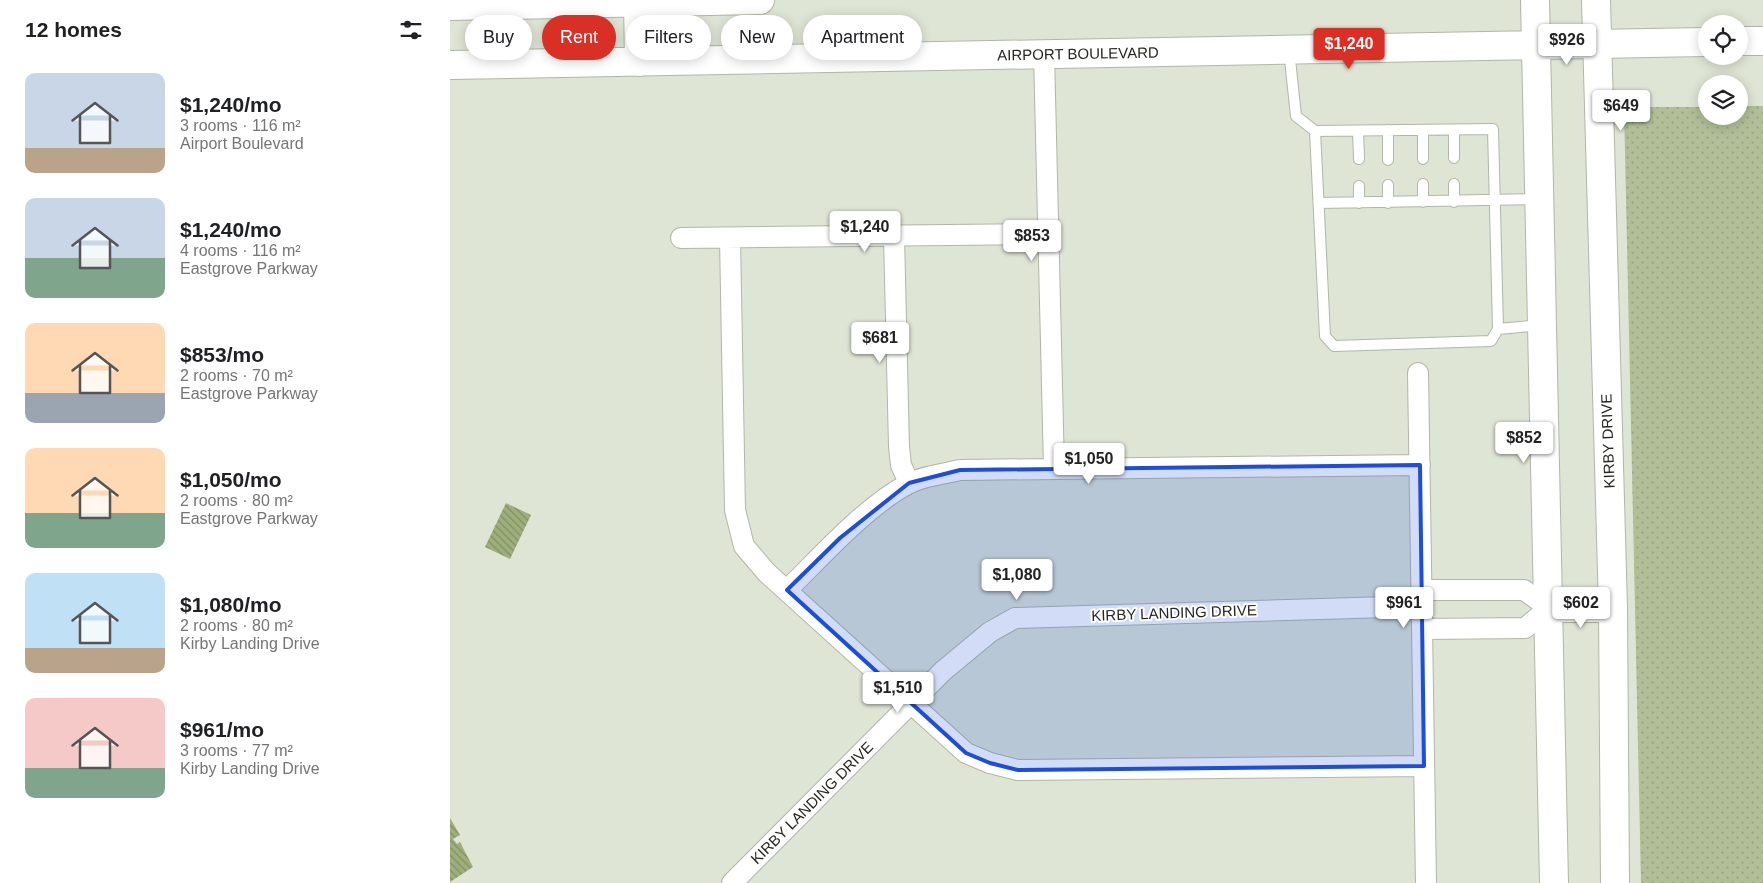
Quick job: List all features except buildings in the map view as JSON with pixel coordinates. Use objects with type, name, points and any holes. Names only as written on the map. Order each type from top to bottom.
[{"type":"street","points":[[450,6],[760,0]]},
{"type":"street","points":[[1535,0],[1554,883]]},
{"type":"street","name":"KIRBY DRIVE","points":[[1596,0],[1613,608],[1615,883]]},
{"type":"street","points":[[638,2],[639,62]]},
{"type":"street","points":[[1748,41],[1763,41]]},
{"type":"street","name":"AIRPORT BOULEVARD","points":[[450,65],[1698,42]]},
{"type":"street","points":[[1044,54],[1054,468]]},
{"type":"street","points":[[681,238],[1049,234]]},
{"type":"street","points":[[894,236],[899,447],[901,464],[909,483]]},
{"type":"street","points":[[730,238],[735,510],[744,546],[767,573],[966,753],[990,763],[1018,770],[1424,766]]},
{"type":"street","points":[[1418,374],[1426,883]]},
{"type":"street","points":[[787,590],[840,538],[882,501],[909,483],[960,470],[1420,465]]},
{"type":"street","name":"KIRBY LANDING DRIVE","points":[[735,882],[950,665],[990,632],[1015,618],[1422,598],[1524,590],[1549,608]]},
{"type":"street","points":[[1422,629],[1525,628],[1549,608],[1613,608]]},
{"type":"lane","points":[[1289,49],[1296,116],[1315,131],[1493,129],[1498,329],[1491,341],[1334,346],[1325,336],[1315,131]]},
{"type":"lane","points":[[1388,130],[1388,160]]},
{"type":"lane","points":[[1423,130],[1423,159]]},
{"type":"lane","points":[[1454,130],[1454,158]]},
{"type":"lane","points":[[1358,131],[1360,159]]},
{"type":"lane","points":[[1423,184],[1423,202]]},
{"type":"lane","points":[[1454,184],[1454,202]]},
{"type":"lane","points":[[1388,185],[1388,203]]},
{"type":"lane","points":[[1359,186],[1359,203]]},
{"type":"lane","points":[[1319,203],[1495,202],[1540,199]]},
{"type":"lane","points":[[1498,329],[1542,325]]},
{"type":"highlighted area","points":[[1420,465],[1424,766],[1018,770],[990,763],[966,753],[787,590],[840,538],[909,483],[960,470]]},
{"type":"green space","points":[[1748,106],[1763,106],[1763,883],[1641,883],[1624,107],[1698,107],[1698,125],[1748,125]]}]
